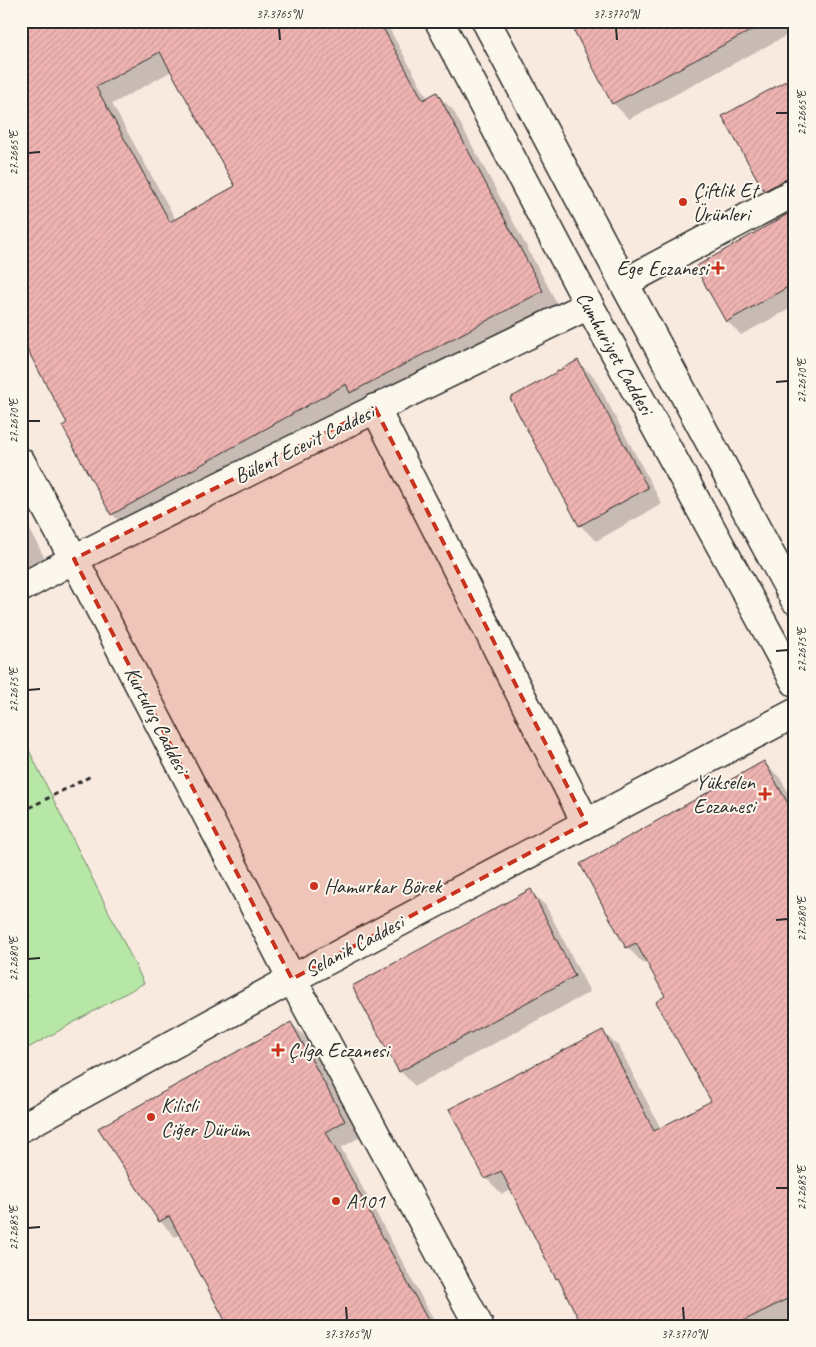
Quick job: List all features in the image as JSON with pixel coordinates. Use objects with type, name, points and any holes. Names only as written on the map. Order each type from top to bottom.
[{"type":"street","name":"Cumhuriyet Caddesi","points":[[439,21],[589,305],[795,682]]},
{"type":"street","name":"Cumhuriyet Caddesi","points":[[486,21],[624,283],[795,600]]},
{"type":"street","points":[[624,283],[795,192]]},
{"type":"street","name":"Bülent Ecevit Caddesi","points":[[21,588],[74,559],[376,408],[589,305]]},
{"type":"street","points":[[376,408],[586,823]]},
{"type":"street","name":"Kurtuluş Caddesi","points":[[21,462],[74,559],[292,979],[479,1326]]},
{"type":"street","name":"Selanik Caddesi","points":[[21,1128],[292,979],[795,713]]},
{"type":"path","points":[[21,812],[91,776]]},
{"type":"highlighted area","points":[[375,408],[586,823],[292,979],[74,559]]},
{"type":"green space","points":[[21,734],[144,983],[21,1052]]},
{"type":"building","points":[[21,21],[379,21],[423,100],[437,92],[543,291],[350,393],[346,384],[111,515],[62,426],[67,423],[21,338]],"holes":[[[160,52],[235,186],[170,222],[96,87]]]},
{"type":"building","points":[[569,21],[769,21],[612,104]]},
{"type":"building","points":[[795,76],[795,176],[764,191],[722,116]]},
{"type":"building","points":[[795,210],[795,283],[726,322],[695,267]]},
{"type":"building","points":[[578,360],[648,488],[579,526],[510,398]]},
{"type":"building","points":[[764,761],[795,816],[795,1295],[733,1326],[582,1326],[501,1171],[485,1179],[449,1109],[603,1030],[654,1131],[711,1101],[656,1002],[665,996],[636,943],[626,948],[580,864]]},
{"type":"building","points":[[531,889],[575,976],[399,1072],[352,986]]},
{"type":"building","points":[[291,1022],[345,1121],[326,1132],[431,1326],[228,1326],[169,1216],[159,1222],[98,1128]]},
{"type":"place","name":"Çiftlik Et Ürünleri","points":[[683,202]]},
{"type":"place","name":"Ege Eczanesi","points":[[718,268]]},
{"type":"place","name":"Yükselen Eczanesi","points":[[765,794]]},
{"type":"place","name":"Hamurkar Börek","points":[[314,886]]},
{"type":"place","name":"Çılga Eczanesi","points":[[278,1050]]},
{"type":"place","name":"Kilisli Ciğer Dürüm","points":[[151,1117]]},
{"type":"place","name":"A101","points":[[336,1201]]}]
